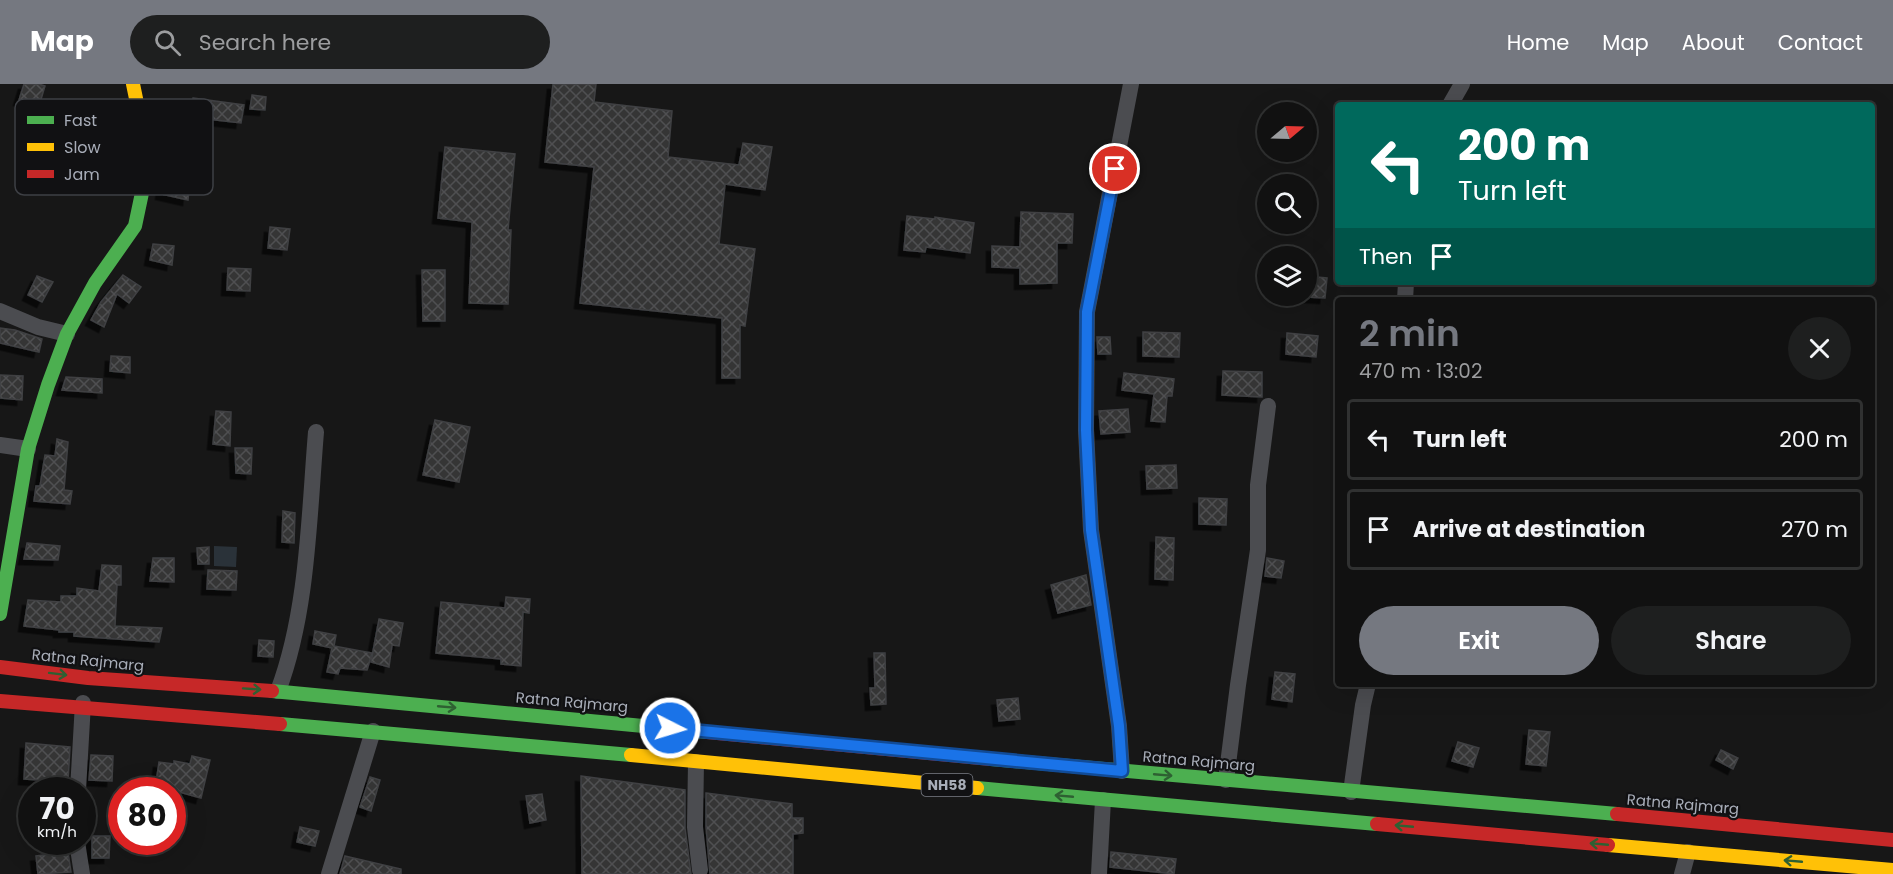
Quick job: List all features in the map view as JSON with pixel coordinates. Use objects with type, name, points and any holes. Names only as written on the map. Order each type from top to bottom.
[{"type":"main road","points":[[133,84],[136,99]]},
{"type":"main road","points":[[0,614],[27,450],[68,334],[95,283],[135,226],[142,195]]},
{"type":"main road","name":"Ratna Rajmarg","points":[[0,667],[88,678],[279,691],[1122,771],[1893,840]]},
{"type":"main road","name":"NH58","points":[[0,701],[373,731],[1103,800],[1893,870]]},
{"type":"street","points":[[1122,771],[1119,726],[1091,530],[1086,430],[1087,312],[1131,84]]},
{"type":"street","points":[[1452,102],[1462,84]]},
{"type":"street","points":[[0,310],[38,327],[68,334]]},
{"type":"street","points":[[1226,780],[1258,550],[1258,485],[1268,406]]},
{"type":"street","points":[[279,691],[287,668],[303,581],[316,432]]},
{"type":"street","points":[[0,445],[27,450]]},
{"type":"street","points":[[79,777],[82,708],[88,678]]},
{"type":"street","points":[[1351,792],[1367,687]]},
{"type":"street","points":[[329,874],[373,731]]},
{"type":"street","points":[[696,762],[695,827],[700,870]]},
{"type":"street","points":[[1099,874],[1103,800]]},
{"type":"street","points":[[1682,874],[1688,852]]},
{"type":"street","points":[[79,855],[82,874]]},
{"type":"shaded area","points":[[214,546],[237,547],[236,567],[214,566]]},
{"type":"building","points":[[24,84],[45,86],[41,99],[19,99]]},
{"type":"building","points":[[553,84],[596,84],[594,102],[672,111],[668,157],[739,165],[743,143],[772,147],[765,190],[725,184],[719,244],[755,249],[745,326],[740,325],[740,378],[722,378],[722,318],[580,303],[594,167],[545,162]]},
{"type":"building","points":[[252,95],[266,97],[265,110],[250,109]]},
{"type":"building","points":[[213,101],[244,105],[241,123],[213,120]]},
{"type":"building","points":[[445,147],[515,154],[508,230],[511,230],[508,304],[469,303],[472,222],[438,218]]},
{"type":"building","points":[[166,195],[188,195],[188,200]]},
{"type":"building","points":[[1021,212],[1073,214],[1072,243],[1057,243],[1057,283],[1020,284],[1020,268],[992,267],[992,246],[1020,247]]},
{"type":"building","points":[[907,216],[935,219],[935,217],[974,223],[970,253],[926,247],[925,252],[904,250]]},
{"type":"building","points":[[270,227],[290,229],[287,250],[268,248]]},
{"type":"building","points":[[153,244],[174,246],[172,265],[150,260]]},
{"type":"building","points":[[228,268],[251,269],[250,291],[227,290]]},
{"type":"building","points":[[422,270],[445,270],[445,321],[423,321]]},
{"type":"building","points":[[123,275],[141,287],[129,303],[117,294],[104,327],[91,320],[101,302]]},
{"type":"building","points":[[37,276],[53,282],[42,302],[28,295]]},
{"type":"building","points":[[1317,277],[1327,278],[1325,298],[1317,298]]},
{"type":"building","points":[[0,328],[15,330],[42,339],[39,352],[0,343]]},
{"type":"building","points":[[1143,332],[1180,333],[1179,357],[1143,356]]},
{"type":"building","points":[[1287,333],[1318,336],[1316,357],[1286,354]]},
{"type":"building","points":[[1097,337],[1110,337],[1111,354],[1098,354]]},
{"type":"building","points":[[111,356],[130,357],[130,373],[110,371]]},
{"type":"building","points":[[1223,371],[1262,372],[1262,397],[1222,395]]},
{"type":"building","points":[[1124,373],[1174,379],[1172,396],[1167,396],[1165,422],[1151,421],[1154,394],[1122,390]]},
{"type":"building","points":[[0,375],[23,376],[22,400],[0,398]]},
{"type":"building","points":[[66,377],[102,379],[102,393],[62,390]]},
{"type":"building","points":[[1128,409],[1130,432],[1101,434],[1099,411]]},
{"type":"building","points":[[216,411],[231,412],[230,446],[213,444]]},
{"type":"building","points":[[435,420],[470,427],[459,482],[423,475]]},
{"type":"building","points":[[57,439],[68,442],[64,490],[72,491],[70,504],[34,501],[36,486],[40,486],[45,455],[55,456]]},
{"type":"building","points":[[235,448],[252,448],[251,474],[236,473]]},
{"type":"building","points":[[1176,465],[1177,488],[1147,489],[1146,466]]},
{"type":"building","points":[[1199,498],[1227,499],[1226,525],[1199,524]]},
{"type":"building","points":[[283,511],[295,513],[294,543],[282,542]]},
{"type":"building","points":[[1156,537],[1174,538],[1173,580],[1155,579]]},
{"type":"building","points":[[27,543],[60,546],[58,560],[24,559]]},
{"type":"building","points":[[209,547],[209,564],[198,564],[197,548]]},
{"type":"building","points":[[153,558],[174,558],[174,582],[150,581]]},
{"type":"building","points":[[1267,558],[1284,561],[1281,578],[1265,576]]},
{"type":"building","points":[[102,565],[121,566],[121,585],[117,585],[115,626],[162,628],[159,642],[74,636],[74,632],[24,626],[28,600],[61,602],[61,596],[77,596],[77,588],[99,591]]},
{"type":"building","points":[[208,570],[237,571],[236,590],[207,589]]},
{"type":"building","points":[[1086,575],[1091,605],[1058,613],[1051,585]]},
{"type":"building","points":[[506,597],[530,599],[529,613],[523,612],[521,666],[501,664],[501,659],[436,653],[441,602],[505,608]]},
{"type":"building","points":[[379,619],[403,623],[399,646],[392,645],[389,667],[371,662]]},
{"type":"building","points":[[315,631],[336,635],[334,646],[372,653],[367,670],[340,668],[338,674],[327,672],[332,648],[313,644]]},
{"type":"building","points":[[259,640],[274,641],[273,657],[258,656]]},
{"type":"building","points":[[874,653],[885,653],[886,704],[871,705],[870,688],[875,688]]},
{"type":"building","points":[[1275,672],[1295,674],[1292,702],[1272,699]]},
{"type":"building","points":[[1018,698],[1020,719],[999,721],[997,700]]},
{"type":"building","points":[[1529,730],[1550,732],[1546,766],[1526,764]]},
{"type":"building","points":[[1458,742],[1479,748],[1473,767],[1452,761]]},
{"type":"building","points":[[26,743],[70,747],[68,777],[24,777]]},
{"type":"building","points":[[1721,750],[1738,758],[1733,769],[1716,760]]},
{"type":"building","points":[[91,755],[113,756],[112,777],[108,777],[108,781],[96,780],[96,777],[89,777]]},
{"type":"building","points":[[192,756],[210,760],[201,798],[186,794],[186,777],[157,777],[159,762],[174,764],[174,761],[190,764]]},
{"type":"building","points":[[581,776],[685,790],[685,828],[691,874],[582,874]]},
{"type":"building","points":[[370,777],[380,780],[371,811],[360,807]]},
{"type":"building","points":[[706,793],[792,804],[792,818],[803,818],[803,833],[793,834],[793,874],[710,874]]},
{"type":"building","points":[[542,794],[546,820],[530,823],[526,796]]},
{"type":"building","points":[[300,827],[319,831],[315,846],[297,842]]},
{"type":"building","points":[[96,836],[108,836],[109,858],[92,858],[92,855],[96,855]]},
{"type":"building","points":[[1111,852],[1176,859],[1174,874],[1110,867]]},
{"type":"building","points":[[68,855],[71,872],[38,874],[36,856]]},
{"type":"building","points":[[345,856],[401,869],[401,874],[340,874]]},
{"type":"traffic: fast","points":[[0,614],[28,449],[48,385],[67,334],[95,283],[135,226],[142,195]]},
{"type":"traffic: fast","points":[[272,691],[707,732]]},
{"type":"traffic: fast","points":[[280,724],[631,755]]},
{"type":"traffic: fast","points":[[991,759],[1617,814]]},
{"type":"traffic: fast","points":[[977,788],[1377,824]]},
{"type":"traffic: slow","points":[[133,84],[136,99]]},
{"type":"traffic: slow","points":[[631,755],[977,788]]},
{"type":"traffic: slow","points":[[1608,845],[1893,870]]},
{"type":"traffic: jam","points":[[0,667],[88,678],[272,691]]},
{"type":"traffic: jam","points":[[0,701],[280,724]]},
{"type":"traffic: jam","points":[[707,732],[991,759]]},
{"type":"traffic: jam","points":[[1617,814],[1893,840]]},
{"type":"traffic: jam","points":[[1377,824],[1608,845]]},
{"type":"route","points":[[670,728],[1122,771],[1119,726],[1091,530],[1086,430],[1087,312],[1115,169]]}]
